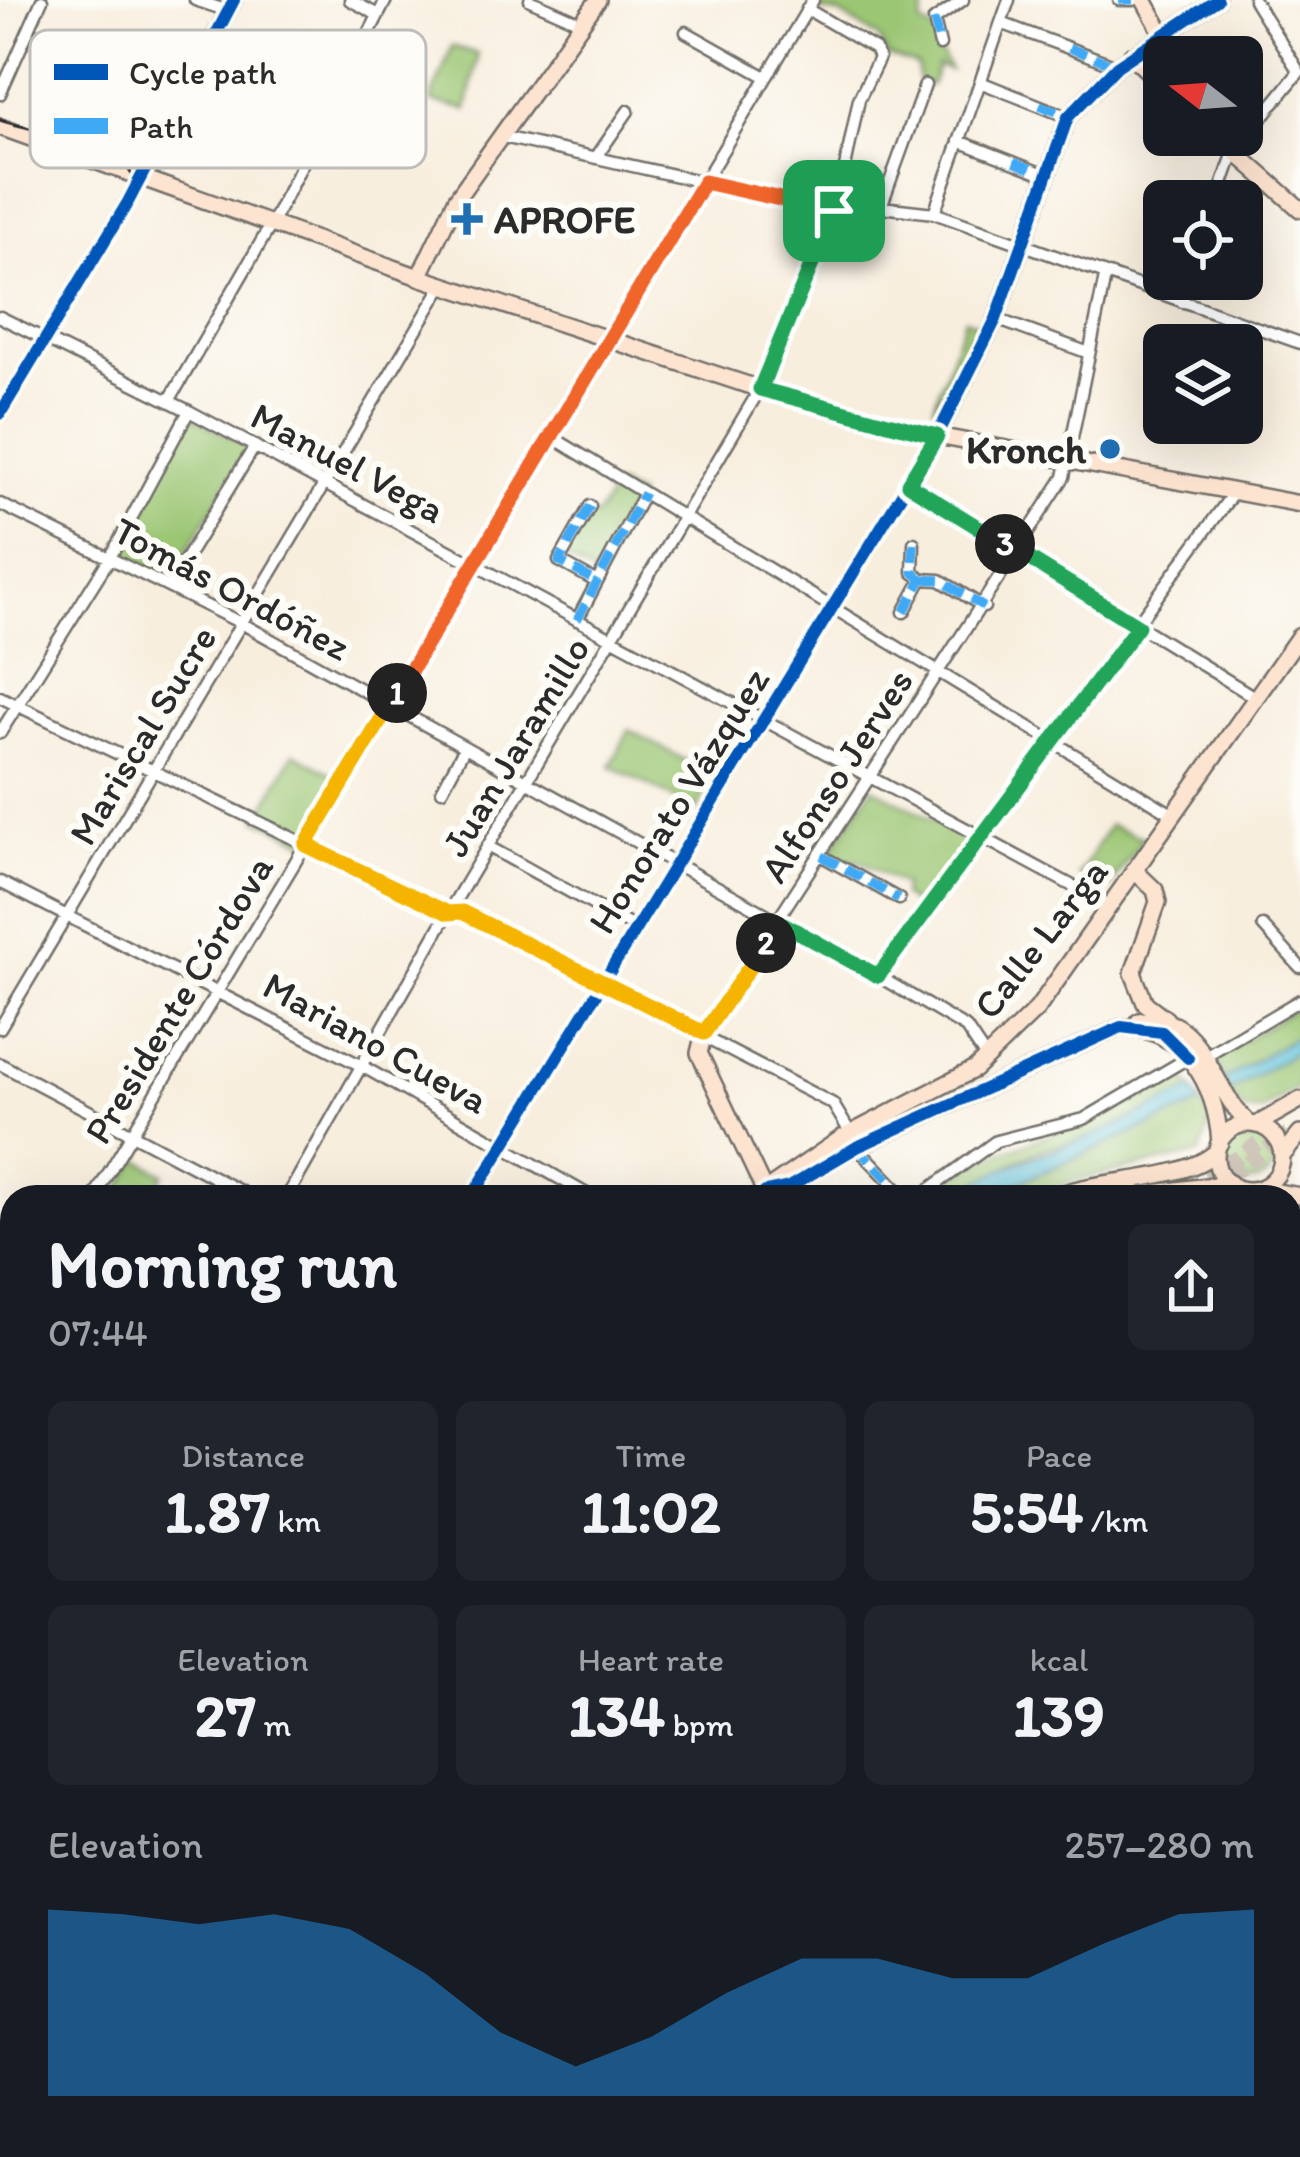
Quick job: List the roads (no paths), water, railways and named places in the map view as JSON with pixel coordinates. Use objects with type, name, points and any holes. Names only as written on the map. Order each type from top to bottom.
[{"type":"street","points":[[0,94],[42,0]]},
{"type":"street","points":[[195,0],[231,6]]},
{"type":"street","points":[[350,0],[377,15]]},
{"type":"street","points":[[369,30],[386,0]]},
{"type":"street","points":[[530,0],[582,23]]},
{"type":"street","points":[[418,277],[457,198],[598,0]]},
{"type":"street","points":[[940,45],[934,20],[963,0]]},
{"type":"street","points":[[934,213],[1009,0]]},
{"type":"street","points":[[1119,0],[1134,0]]},
{"type":"street","points":[[1144,0],[1163,34]]},
{"type":"street","points":[[937,436],[996,319],[1069,117],[1124,61],[1217,0]]},
{"type":"street","points":[[1254,0],[1299,72],[1263,116]]},
{"type":"street","name":"Juan Jaramillo","points":[[294,1185],[448,913],[687,520],[760,389],[836,206],[859,99],[880,54],[810,5]]},
{"type":"street","name":"Presidente Córdova","points":[[101,1185],[810,5]]},
{"type":"street","points":[[1001,23],[1069,48],[1124,61],[1143,73]]},
{"type":"street","points":[[686,32],[766,77]]},
{"type":"street","points":[[980,82],[1069,117]]},
{"type":"street","points":[[882,204],[925,86]]},
{"type":"street","points":[[597,156],[628,111]]},
{"type":"street","points":[[0,127],[30,138]]},
{"type":"street","points":[[502,137],[836,206],[882,204],[934,213],[1300,343]]},
{"type":"street","points":[[959,141],[1046,176]]},
{"type":"street","points":[[1239,156],[1297,200]]},
{"type":"street","points":[[115,168],[418,277],[760,389],[937,436],[1300,502]]},
{"type":"street","points":[[0,414],[145,168]]},
{"type":"street","points":[[170,401],[300,168]]},
{"type":"street","points":[[1070,462],[1105,277]]},
{"type":"street","name":"Mariscal Sucre","points":[[0,1028],[443,285]]},
{"type":"street","name":"Manuel Vega","points":[[0,317],[255,446],[1108,905]]},
{"type":"street","points":[[996,319],[1089,353]]},
{"type":"street","points":[[0,733],[111,556],[189,411]]},
{"type":"street","name":"Honorato Vázquez","points":[[479,1185],[937,436]]},
{"type":"street","points":[[552,437],[1172,814]]},
{"type":"street","points":[[170,586],[255,446]]},
{"type":"street","name":"Alfonso Jerves","points":[[704,1033],[984,607],[1070,462]]},
{"type":"street","points":[[908,484],[1256,698]]},
{"type":"street","points":[[878,976],[1234,492]]},
{"type":"street","points":[[577,620],[644,493]]},
{"type":"street","name":"Tomás Ordóñez","points":[[0,504],[243,624],[677,863],[966,1028],[986,1058]]},
{"type":"street","points":[[590,506],[559,561],[597,581]]},
{"type":"street","points":[[914,543],[913,572],[922,579],[940,580],[984,607]]},
{"type":"street","points":[[904,612],[922,579]]},
{"type":"street","name":"Calle Larga","points":[[858,1144],[986,1058],[1037,1009],[1300,635]]},
{"type":"street","points":[[0,697],[448,913],[462,912],[704,1033],[833,1104],[858,1144],[894,1185]]},
{"type":"street","points":[[442,790],[465,748]]},
{"type":"street","points":[[489,847],[635,928]]},
{"type":"street","points":[[822,856],[899,898]]},
{"type":"street","points":[[1134,870],[1155,890],[1158,902],[1133,973],[1145,1003],[1178,1026],[1231,1109],[1274,1136],[1293,1185]]},
{"type":"street","name":"Mariano Cueva","points":[[0,882],[360,1065],[572,1185]]},
{"type":"street","points":[[1263,926],[1300,967]]},
{"type":"street","points":[[936,1185],[996,1141],[1084,1119],[1300,1000]]},
{"type":"street","points":[[793,1185],[858,1144],[1121,1027],[1146,1019],[1178,1026]]},
{"type":"street","points":[[1121,1027],[1162,1032],[1197,1057],[1218,1115],[1218,1165],[1231,1185]]},
{"type":"street","points":[[704,1033],[699,1053],[756,1185]]},
{"type":"street","points":[[0,1064],[228,1185]]},
{"type":"street","points":[[1088,1185],[1207,1161],[1235,1127],[1253,1124],[1300,1100]]},
{"type":"street","points":[[1263,1185],[1276,1177],[1300,1110]]},
{"type":"street","points":[[1147,1185],[1205,1176],[1160,1185]]},
{"type":"water","points":[[1300,1034],[1300,1049],[1230,1091],[1224,1080]]},
{"type":"water","points":[[1193,1089],[1201,1104],[1013,1185],[974,1185],[1004,1169],[1128,1121]]},
{"type":"tunnel","points":[[1204,1171],[1236,1159],[1282,1126]]},
{"type":"tunnel","points":[[1206,1180],[1238,1170],[1288,1134]]},
{"type":"tram line","points":[[0,120],[30,128]]},
{"type":"tram line","points":[[0,421],[136,186],[127,168]]},
{"type":"place","name":"APROFE","points":[[467,219]]},
{"type":"place","name":"Kronch","points":[[1110,449]]}]
